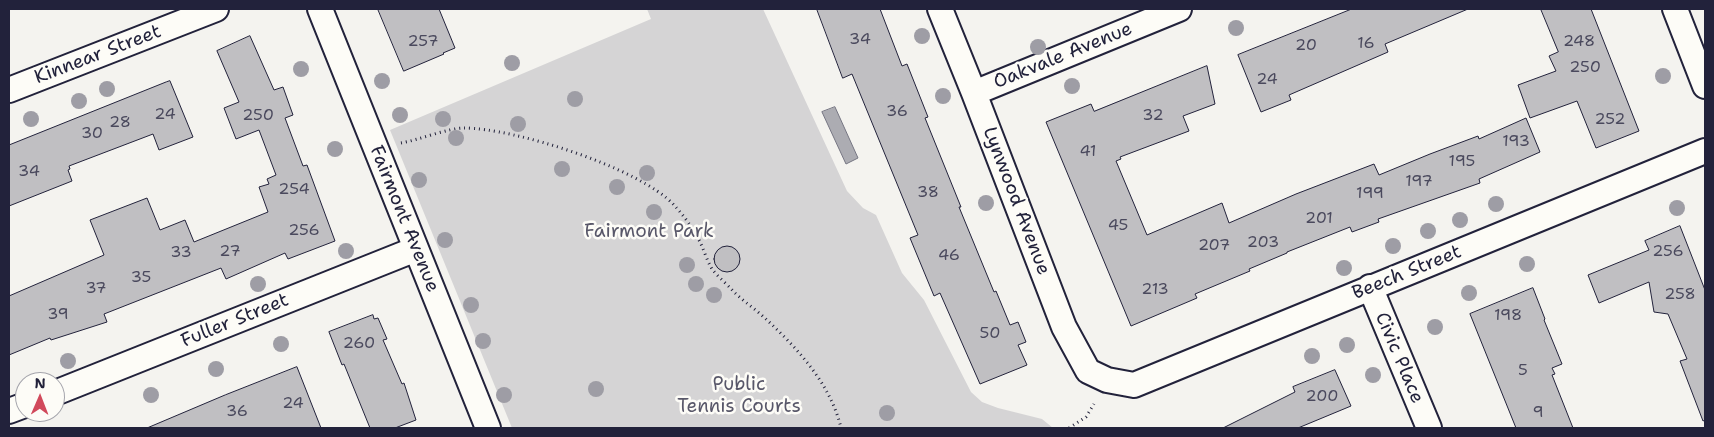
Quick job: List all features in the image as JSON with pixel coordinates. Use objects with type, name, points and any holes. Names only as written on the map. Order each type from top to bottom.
[{"type":"street","name":"Kinnear Street","points":[[9,90],[216,9]]},
{"type":"street","name":"Fairmont Avenue","points":[[320,9],[488,428]]},
{"type":"street","name":"Lynwood Avenue","points":[[940,9],[1064,326],[1088,370],[1107,380]]},
{"type":"street","name":"Oakvale Avenue","points":[[974,93],[1179,9]]},
{"type":"street","points":[[1675,9],[1705,86]]},
{"type":"street","name":"Beech Street","points":[[1107,380],[1134,385],[1705,151]]},
{"type":"street","name":"Fuller Street","points":[[65,389],[416,249]]},
{"type":"street","name":"Civic Place","points":[[1370,287],[1429,428]]},
{"type":"path","points":[[375,148],[404,143],[462,128],[497,132],[566,150],[620,171],[644,183],[672,202],[686,218],[700,240],[712,269],[803,356],[825,386],[838,415],[841,428]]},
{"type":"path","points":[[1069,428],[1086,417],[1096,401]]},
{"type":"green space","name":"Fairmont Park","points":[[647,9],[763,9],[847,191],[863,208],[876,215],[902,273],[924,300],[971,392],[982,402],[1042,419],[1053,428],[512,428],[390,130],[651,19]]},
{"type":"shaded area","points":[[835,107],[858,158],[846,164],[822,112]]},
{"type":"building","points":[[378,9],[439,9],[455,48],[404,71]]},
{"type":"building","points":[[817,9],[880,9],[902,66],[907,64],[928,117],[925,118],[994,292],[996,291],[1010,325],[1018,322],[1026,342],[1018,345],[1027,365],[980,384],[940,293],[934,296],[910,238],[918,235],[852,74],[843,78]]},
{"type":"building","points":[[1352,9],[1468,9],[1385,44],[1388,52],[1289,95],[1291,100],[1261,112],[1238,55]]},
{"type":"building","points":[[1541,9],[1591,9],[1639,131],[1596,148],[1577,101],[1530,118],[1518,85],[1556,71],[1549,56],[1558,52]]},
{"type":"building","points":[[250,36],[274,90],[283,87],[293,115],[285,118],[303,166],[307,165],[335,241],[288,259],[285,253],[226,279],[221,268],[104,314],[107,322],[51,340],[50,338],[9,355],[9,296],[104,255],[90,220],[147,198],[160,230],[185,220],[194,242],[268,212],[259,187],[269,184],[267,179],[276,175],[259,130],[236,139],[224,108],[239,102],[217,51]]},
{"type":"building","points":[[1207,66],[1215,104],[1183,116],[1189,131],[1120,157],[1121,159],[1116,161],[1147,235],[1222,203],[1229,223],[1296,194],[1374,164],[1379,175],[1478,136],[1479,139],[1526,118],[1540,152],[1479,179],[1480,183],[1378,219],[1379,222],[1352,232],[1350,227],[1287,252],[1249,269],[1250,271],[1195,294],[1197,298],[1131,326],[1046,122],[1091,104],[1094,111]]},
{"type":"building","points":[[170,81],[193,137],[159,150],[153,134],[69,166],[70,169],[68,170],[72,181],[9,206],[9,145]]},
{"type":"building","points":[[1680,226],[1705,290],[1705,420],[1703,421],[1680,361],[1687,359],[1668,314],[1654,312],[1649,282],[1599,303],[1588,275],[1649,250],[1645,241]]},
{"type":"building","points":[[727,246],[736,250],[740,259],[736,268],[727,272],[718,268],[714,259],[718,250]]},
{"type":"building","points":[[1533,288],[1562,364],[1552,368],[1555,374],[1552,375],[1573,428],[1516,428],[1470,314]]},
{"type":"building","points":[[373,315],[374,319],[378,318],[387,339],[383,340],[402,384],[404,383],[416,420],[395,428],[370,428],[329,332]]},
{"type":"building","points":[[297,367],[321,428],[147,428],[225,395]]},
{"type":"building","points":[[1335,370],[1351,406],[1298,428],[1223,428],[1295,392],[1293,387]]},
{"type":"park label","name":"Public Tennis Courts","points":[[739,396]]}]
